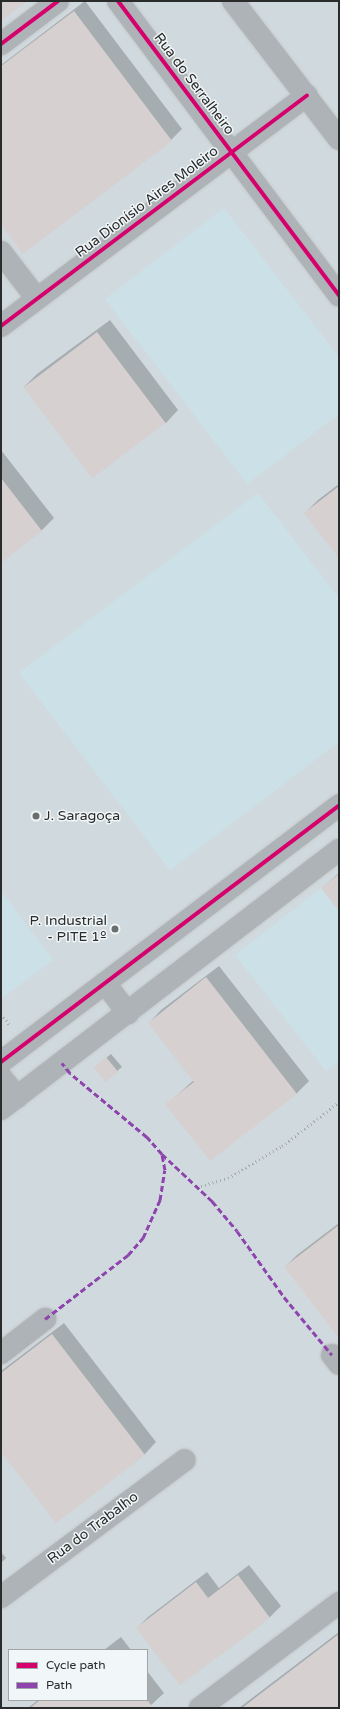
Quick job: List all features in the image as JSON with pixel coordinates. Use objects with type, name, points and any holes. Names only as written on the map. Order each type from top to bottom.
[{"type":"street","points":[[1,44],[58,1]]},
{"type":"street","name":"Rua do Serralheiro","points":[[118,1],[339,295]]},
{"type":"street","points":[[233,1],[339,138]]},
{"type":"street","name":"Rua Dionísio Aires Moleiro","points":[[1,326],[307,95]]},
{"type":"street","points":[[1,252],[37,299]]},
{"type":"street","points":[[1,1062],[339,804]]},
{"type":"street","points":[[1,1077],[9,1103],[339,850]]},
{"type":"street","points":[[105,983],[128,1013]]},
{"type":"street","points":[[1,1353],[45,1319]]},
{"type":"street","name":"Rua do Trabalho","points":[[1,1597],[185,1460]]},
{"type":"street","points":[[200,1708],[339,1603]]},
{"type":"path","points":[[196,1187],[228,1178],[282,1146],[339,1102]]},
{"type":"shaded area","points":[[1,1],[339,1],[339,1708],[1,1708]]},
{"type":"shaded area","points":[[224,208],[339,357],[339,414],[247,484],[105,299]]},
{"type":"shaded area","points":[[258,493],[339,598],[339,742],[170,870],[19,673]]},
{"type":"shaded area","points":[[321,888],[339,911],[339,1061],[326,1071],[235,955]]},
{"type":"shaded area","points":[[1,891],[53,960],[1,999]]},
{"type":"building","points":[[1,1],[28,1],[1,21]]},
{"type":"building","points":[[74,11],[172,141],[23,254],[1,225],[1,66]]},
{"type":"building","points":[[97,332],[166,423],[92,478],[24,387]]},
{"type":"building","points":[[1,478],[42,531],[1,563]]},
{"type":"building","points":[[339,486],[339,558],[304,513]]},
{"type":"building","points":[[339,874],[339,911],[321,888]]},
{"type":"building","points":[[206,977],[297,1094],[210,1161],[165,1104],[194,1082],[148,1023]]},
{"type":"building","points":[[106,1057],[118,1072],[106,1082],[94,1067]]},
{"type":"building","points":[[339,1225],[339,1338],[284,1267]]},
{"type":"building","points":[[52,1334],[145,1455],[56,1523],[1,1452],[1,1373]]},
{"type":"building","points":[[238,1575],[270,1618],[180,1685],[136,1628],[196,1582],[208,1598]]},
{"type":"building","points":[[339,1634],[339,1708],[242,1708]]},
{"type":"building","points":[[39,1701],[148,1701],[152,1706],[150,1708],[30,1708]]},
{"type":"marked path","points":[[45,1319],[128,1255],[143,1238],[160,1200],[165,1170],[162,1154],[147,1137],[70,1073],[62,1063]]},
{"type":"marked path","points":[[162,1154],[212,1201],[237,1231],[284,1297],[332,1355]]},
{"type":"cycle path","points":[[1,44],[58,1]]},
{"type":"cycle path","points":[[118,1],[339,295]]},
{"type":"cycle path","points":[[1,326],[307,95]]},
{"type":"cycle path","points":[[1,1062],[339,805]]},
{"type":"place","name":"J. Saragoça","points":[[36,816]]},
{"type":"place","name":"P. Industrial - PITE 1º","points":[[115,929]]}]
